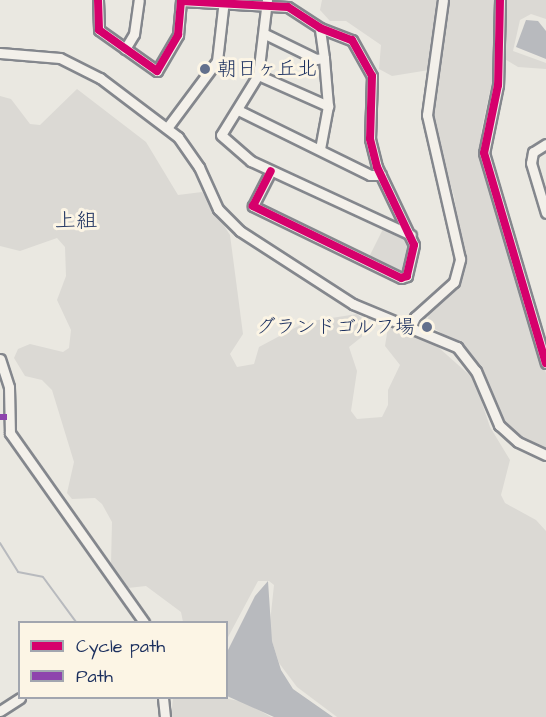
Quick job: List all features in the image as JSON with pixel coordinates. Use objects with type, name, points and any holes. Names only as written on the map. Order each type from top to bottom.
[{"type":"street","points":[[98,0],[99,30],[154,71],[161,69],[178,35],[181,0],[267,2],[297,11],[320,28],[352,40],[368,62],[373,90],[369,138],[381,176],[411,235],[412,268],[401,278],[253,207],[271,171]]},
{"type":"street","points":[[125,49],[134,34],[139,0]]},
{"type":"street","points":[[297,11],[298,0]]},
{"type":"street","points":[[411,326],[415,317],[454,282],[459,265],[456,223],[427,115],[443,0]]},
{"type":"street","points":[[500,0],[498,85],[484,153],[546,363]]},
{"type":"street","points":[[167,128],[217,61],[224,1]]},
{"type":"street","points":[[267,2],[265,34],[258,75],[222,135],[237,153],[271,171],[411,235]]},
{"type":"street","points":[[320,28],[328,106],[320,149]]},
{"type":"street","points":[[265,34],[316,59],[324,58]]},
{"type":"street","points":[[0,53],[45,55],[76,64],[167,128],[189,151],[218,209],[240,231],[353,304],[442,337],[468,357],[500,425],[518,442],[546,455]]},
{"type":"street","points":[[258,75],[328,106]]},
{"type":"street","points":[[238,110],[370,175],[381,176]]},
{"type":"street","points":[[546,144],[533,152],[531,163],[546,213]]},
{"type":"street","points":[[0,359],[9,387],[10,433],[141,619]]},
{"type":"street","points":[[0,711],[18,699]]},
{"type":"street","points":[[163,699],[165,717]]},
{"type":"shaded area","points":[[322,0],[437,0],[429,70],[392,76],[379,69],[381,45],[346,21],[330,21],[320,10]]},
{"type":"shaded area","points":[[447,0],[495,0],[495,68],[481,132],[482,169],[546,373],[546,450],[510,430],[468,350],[435,329],[428,318],[430,309],[459,281],[464,261],[454,196],[432,121]]},
{"type":"shaded area","points":[[503,0],[546,0],[546,19],[531,14],[520,20],[513,51],[546,63],[546,69],[518,67],[503,58]]},
{"type":"shaded area","points":[[526,20],[538,21],[546,31],[546,59],[516,47]]},
{"type":"shaded area","points":[[77,89],[146,142],[178,195],[202,192],[230,235],[243,334],[230,354],[237,367],[254,364],[259,347],[306,322],[357,314],[369,324],[368,332],[349,347],[357,371],[351,411],[357,419],[382,417],[388,405],[388,390],[400,365],[385,346],[388,327],[429,339],[474,379],[490,427],[510,460],[501,495],[505,503],[536,520],[546,531],[546,717],[337,717],[297,687],[279,663],[269,632],[274,585],[269,581],[258,581],[228,637],[228,621],[183,621],[181,612],[146,586],[128,588],[119,582],[111,564],[112,522],[102,504],[95,498],[72,499],[67,493],[74,462],[52,390],[42,380],[25,376],[14,358],[18,349],[30,344],[63,352],[69,348],[71,330],[57,300],[66,276],[65,247],[57,238],[20,251],[0,246],[0,96],[11,99],[30,124],[40,125]]},
{"type":"shaded area","points":[[383,229],[410,241],[403,275],[368,259]]},
{"type":"shaded area","points":[[268,581],[272,641],[281,670],[293,689],[333,717],[274,717],[228,696],[228,650],[255,596]]},
{"type":"shaded area","points":[[173,699],[228,699],[245,702],[271,717],[171,717]]},
{"type":"waterway","points":[[0,543],[18,572],[43,577],[75,621]]},
{"type":"marked path","points":[[0,417],[7,417]]},
{"type":"cycle path","points":[[98,0],[99,30],[157,71],[178,35],[181,1],[288,7],[320,28],[352,40],[372,76],[370,139],[377,167],[414,245],[407,276],[401,278],[253,206],[271,171]]},
{"type":"cycle path","points":[[500,0],[498,85],[484,153],[546,363]]},
{"type":"place","name":"朝日ヶ丘北","points":[[205,69]]},
{"type":"place","name":"グランドゴルフ場","points":[[427,327]]},
{"type":"district","name":"上組","points":[[76,221]]}]
